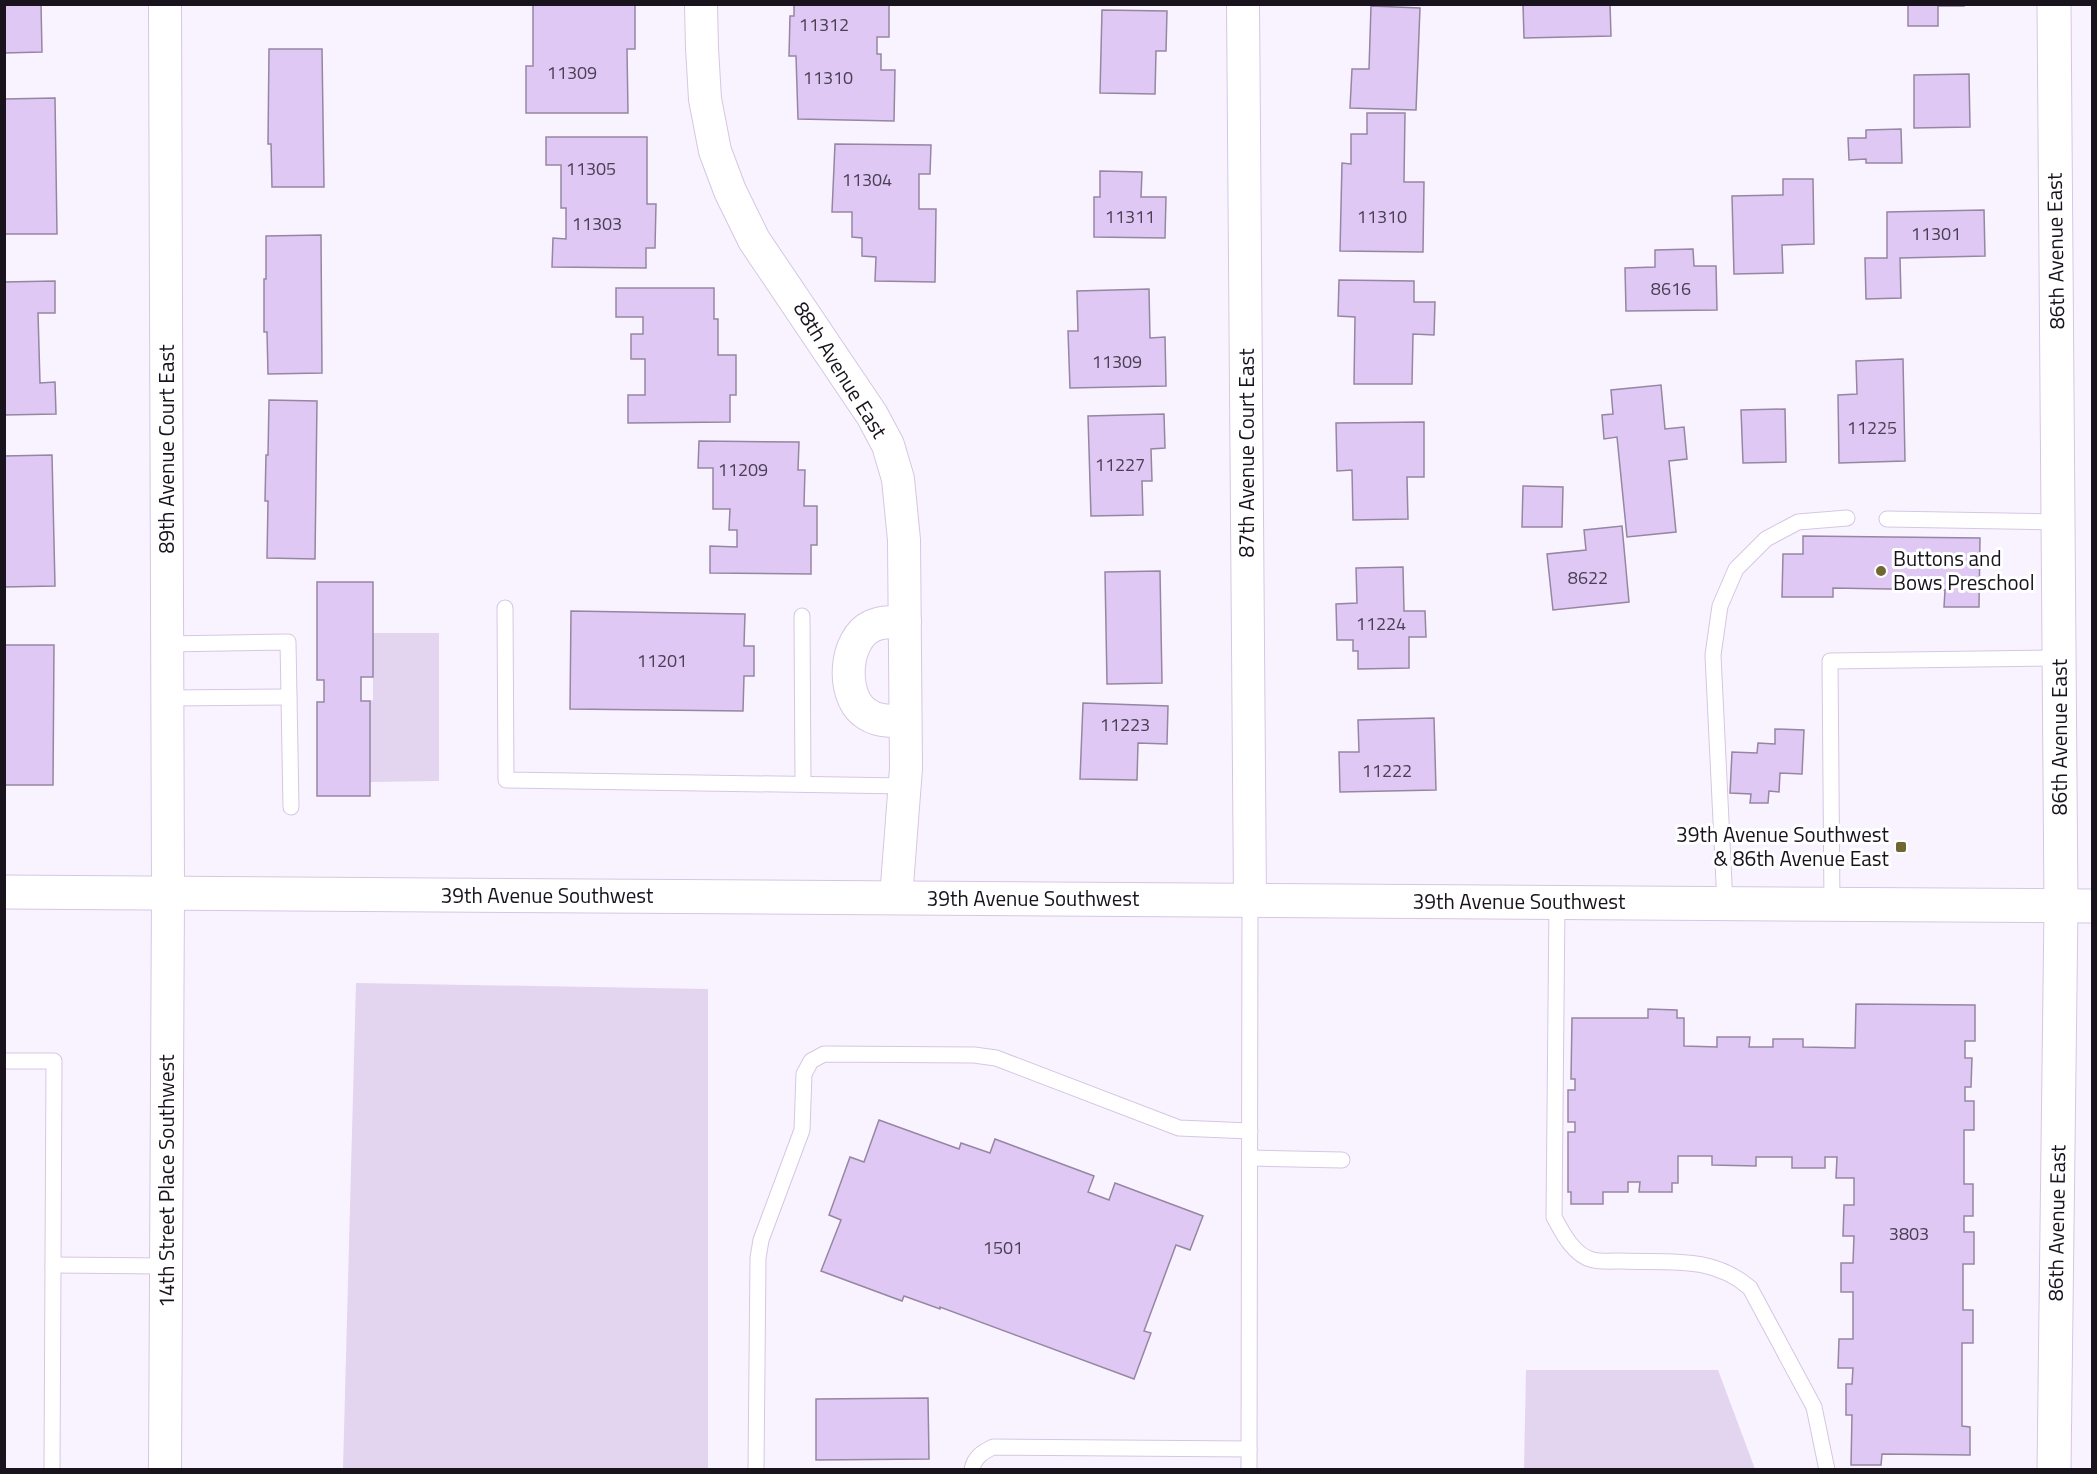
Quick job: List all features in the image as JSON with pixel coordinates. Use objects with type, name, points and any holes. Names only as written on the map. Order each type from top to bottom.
[{"type":"main road","name":"86th Avenue East","points":[[2054,4],[2060,658],[2077,906],[2054,1470]]},
{"type":"main road","name":"39th Avenue Southwest","points":[[4,892],[2077,906]]},
{"type":"street","name":"89th Avenue Court East","points":[[165,4],[168,893]]},
{"type":"street","name":"88th Avenue East","points":[[702,4],[705,99],[715,151],[730,191],[754,240],[872,415],[888,445],[898,479],[904,540],[905,786],[896,898]]},
{"type":"street","name":"87th Avenue Court East","points":[[1243,4],[1250,901]]},
{"type":"street","points":[[905,622],[883,622],[862,633],[854,645],[850,662],[850,682],[854,700],[863,712],[879,719],[905,721]]},
{"type":"street","name":"14th Street Place Southwest","points":[[165,1470],[168,893]]},
{"type":"lane","points":[[1725,904],[1713,655],[1720,606],[1736,569],[1766,539],[1798,522],[1847,518]]},
{"type":"lane","points":[[1887,519],[2059,522]]},
{"type":"lane","points":[[505,608],[506,780],[905,786]]},
{"type":"lane","points":[[802,616],[803,783]]},
{"type":"lane","points":[[167,644],[288,642],[291,807]]},
{"type":"lane","points":[[1832,905],[1830,661],[2060,658]]},
{"type":"lane","points":[[166,698],[289,697]]},
{"type":"lane","points":[[1249,1470],[1250,901]]},
{"type":"lane","points":[[1557,903],[1554,1217],[1563,1234],[1575,1249],[1592,1260],[1712,1265],[1738,1278],[1750,1288],[1814,1407],[1827,1470]]},
{"type":"lane","points":[[756,1470],[758,1258],[761,1240],[802,1130],[804,1074],[811,1061],[824,1054],[974,1055],[996,1058],[1179,1128],[1250,1131]]},
{"type":"lane","points":[[4,1060],[54,1061],[52,1470]]},
{"type":"lane","points":[[1250,1158],[1342,1160]]},
{"type":"lane","points":[[53,1265],[166,1266]]},
{"type":"lane","points":[[972,1470],[980,1454],[993,1448],[1249,1449]]},
{"type":"shaded area","points":[[373,633],[439,633],[439,781],[370,782]]},
{"type":"shaded area","points":[[356,983],[708,989],[708,1469],[343,1469]]},
{"type":"shaded area","points":[[1526,1370],[1718,1370],[1755,1469],[1524,1469]]},
{"type":"building","points":[[4,4],[41,4],[42,52],[4,53]]},
{"type":"building","points":[[533,4],[635,4],[635,49],[627,49],[628,113],[526,113],[526,66],[533,66]]},
{"type":"building","points":[[794,4],[889,4],[889,37],[877,37],[877,54],[881,54],[881,70],[895,70],[894,121],[798,119],[796,56],[789,56],[790,16],[794,16]]},
{"type":"building","points":[[1523,4],[1610,4],[1611,36],[1524,38]]},
{"type":"building","points":[[1908,4],[1964,4],[1964,6],[1938,6],[1938,26],[1908,26]]},
{"type":"building","points":[[1371,6],[1420,8],[1416,110],[1350,108],[1352,69],[1369,69]]},
{"type":"building","points":[[1102,10],[1167,11],[1166,51],[1156,51],[1155,94],[1100,93]]},
{"type":"building","points":[[269,49],[322,49],[324,187],[272,187],[271,144],[268,144]]},
{"type":"building","points":[[1969,74],[1970,127],[1914,128],[1914,75]]},
{"type":"building","points":[[55,98],[57,234],[4,234],[4,99]]},
{"type":"building","points":[[1367,113],[1405,113],[1404,182],[1424,182],[1423,252],[1340,251],[1342,163],[1351,164],[1351,134],[1367,134]]},
{"type":"building","points":[[1901,129],[1902,163],[1866,163],[1866,159],[1849,160],[1848,138],[1866,138],[1866,130]]},
{"type":"building","points":[[546,137],[647,137],[647,204],[656,204],[655,248],[646,248],[646,268],[552,267],[553,238],[566,239],[566,208],[561,208],[561,165],[546,165]]},
{"type":"building","points":[[835,144],[931,145],[930,174],[919,174],[919,209],[936,209],[935,282],[875,281],[876,257],[862,256],[862,238],[852,237],[852,212],[832,212]]},
{"type":"building","points":[[1100,171],[1142,172],[1141,197],[1166,197],[1165,238],[1094,237],[1094,197],[1100,197]]},
{"type":"building","points":[[1783,179],[1813,179],[1814,244],[1782,245],[1783,273],[1734,274],[1732,196],[1783,195]]},
{"type":"building","points":[[1984,210],[1985,256],[1900,258],[1901,298],[1866,299],[1865,258],[1887,258],[1887,212]]},
{"type":"building","points":[[321,235],[322,373],[268,374],[267,332],[264,332],[266,236]]},
{"type":"building","points":[[1693,249],[1694,266],[1716,266],[1717,310],[1626,311],[1625,268],[1655,267],[1655,250]]},
{"type":"building","points":[[1339,280],[1414,281],[1414,302],[1435,302],[1434,335],[1413,334],[1412,384],[1354,384],[1355,317],[1338,316]]},
{"type":"building","points":[[55,281],[55,313],[38,313],[40,383],[55,382],[56,414],[4,415],[4,282]]},
{"type":"building","points":[[616,288],[714,288],[714,319],[718,319],[718,355],[736,355],[736,395],[730,395],[730,422],[628,423],[628,395],[645,395],[645,359],[631,359],[631,334],[643,334],[643,317],[616,317]]},
{"type":"building","points":[[1149,289],[1150,338],[1165,337],[1166,386],[1070,388],[1068,331],[1078,331],[1077,291]]},
{"type":"building","points":[[1903,359],[1905,461],[1839,463],[1838,395],[1857,394],[1856,361]]},
{"type":"building","points":[[1661,385],[1665,429],[1684,427],[1687,459],[1669,461],[1676,532],[1627,537],[1617,437],[1604,439],[1602,415],[1613,414],[1611,390]]},
{"type":"building","points":[[269,400],[317,401],[315,559],[267,558],[268,501],[265,501]]},
{"type":"building","points":[[1785,409],[1786,462],[1743,463],[1741,410]]},
{"type":"building","points":[[1164,414],[1165,448],[1151,449],[1152,481],[1142,481],[1143,515],[1091,516],[1088,416]]},
{"type":"building","points":[[1424,422],[1424,477],[1407,477],[1408,519],[1353,520],[1352,470],[1337,471],[1336,423]]},
{"type":"building","points":[[699,441],[799,442],[798,470],[805,470],[804,506],[817,506],[817,545],[811,545],[811,574],[710,573],[710,546],[737,547],[737,530],[729,530],[730,509],[713,509],[713,468],[698,468]]},
{"type":"building","points":[[52,455],[55,586],[4,587],[4,456]]},
{"type":"building","points":[[1523,486],[1563,487],[1562,527],[1522,527]]},
{"type":"building","points":[[1622,526],[1629,602],[1553,610],[1547,554],[1586,550],[1584,530]]},
{"type":"building","name":"Buttons and Bows Preschool","points":[[1803,536],[1980,538],[1979,607],[1944,607],[1945,590],[1833,588],[1833,597],[1782,597],[1783,554],[1803,554]]},
{"type":"building","points":[[1403,567],[1404,611],[1425,611],[1426,637],[1409,637],[1409,668],[1358,669],[1358,651],[1353,651],[1353,640],[1337,640],[1336,604],[1357,603],[1356,568]]},
{"type":"building","points":[[1160,571],[1162,683],[1107,684],[1105,572]]},
{"type":"building","points":[[317,582],[373,582],[373,677],[361,677],[361,701],[370,701],[370,796],[317,796],[317,702],[324,702],[324,680],[317,680]]},
{"type":"building","points":[[571,611],[745,614],[744,646],[754,646],[754,676],[744,676],[743,711],[570,709]]},
{"type":"building","points":[[4,645],[54,645],[53,785],[4,785]]},
{"type":"building","points":[[1083,703],[1168,706],[1167,744],[1138,743],[1137,780],[1080,779]]},
{"type":"building","points":[[1434,718],[1436,790],[1340,792],[1339,752],[1359,752],[1358,720]]},
{"type":"building","points":[[1775,729],[1804,730],[1802,774],[1780,773],[1779,792],[1769,791],[1768,803],[1750,803],[1751,794],[1730,793],[1732,752],[1757,753],[1758,743],[1775,744]]},
{"type":"building","points":[[1856,1004],[1975,1005],[1975,1041],[1965,1041],[1965,1058],[1972,1058],[1971,1087],[1965,1087],[1965,1101],[1974,1101],[1974,1130],[1964,1130],[1964,1184],[1973,1184],[1973,1216],[1964,1216],[1964,1232],[1974,1232],[1974,1264],[1963,1264],[1963,1310],[1973,1310],[1973,1343],[1962,1343],[1962,1426],[1970,1427],[1970,1455],[1882,1454],[1881,1465],[1851,1465],[1852,1415],[1846,1415],[1846,1384],[1852,1384],[1853,1368],[1838,1368],[1839,1339],[1853,1339],[1853,1292],[1841,1292],[1841,1263],[1853,1263],[1854,1236],[1843,1236],[1844,1205],[1854,1205],[1854,1178],[1836,1178],[1837,1157],[1825,1157],[1825,1168],[1792,1168],[1792,1157],[1756,1157],[1756,1166],[1712,1165],[1712,1156],[1678,1156],[1678,1183],[1672,1183],[1672,1192],[1639,1192],[1640,1182],[1628,1182],[1628,1192],[1603,1192],[1603,1204],[1571,1204],[1571,1192],[1568,1192],[1568,1132],[1575,1132],[1575,1122],[1568,1122],[1568,1090],[1575,1090],[1575,1079],[1571,1079],[1572,1018],[1648,1018],[1648,1009],[1677,1010],[1677,1018],[1684,1018],[1684,1046],[1717,1047],[1717,1037],[1750,1037],[1749,1047],[1773,1047],[1773,1039],[1803,1039],[1803,1047],[1855,1048]]},
{"type":"building","points":[[879,1120],[959,1149],[961,1143],[990,1153],[995,1139],[1094,1176],[1088,1192],[1109,1200],[1115,1183],[1203,1216],[1190,1250],[1176,1245],[1144,1331],[1151,1333],[1134,1379],[940,1307],[940,1309],[904,1296],[902,1301],[821,1271],[841,1220],[829,1215],[850,1157],[864,1162]]},
{"type":"building","points":[[928,1398],[929,1459],[816,1460],[816,1399]]},
{"type":"place","name":"Buttons and Bows Preschool","points":[[1881,571]]},
{"type":"place","name":"39th Avenue Southwest & 86th Avenue East","points":[[1901,847]]}]
